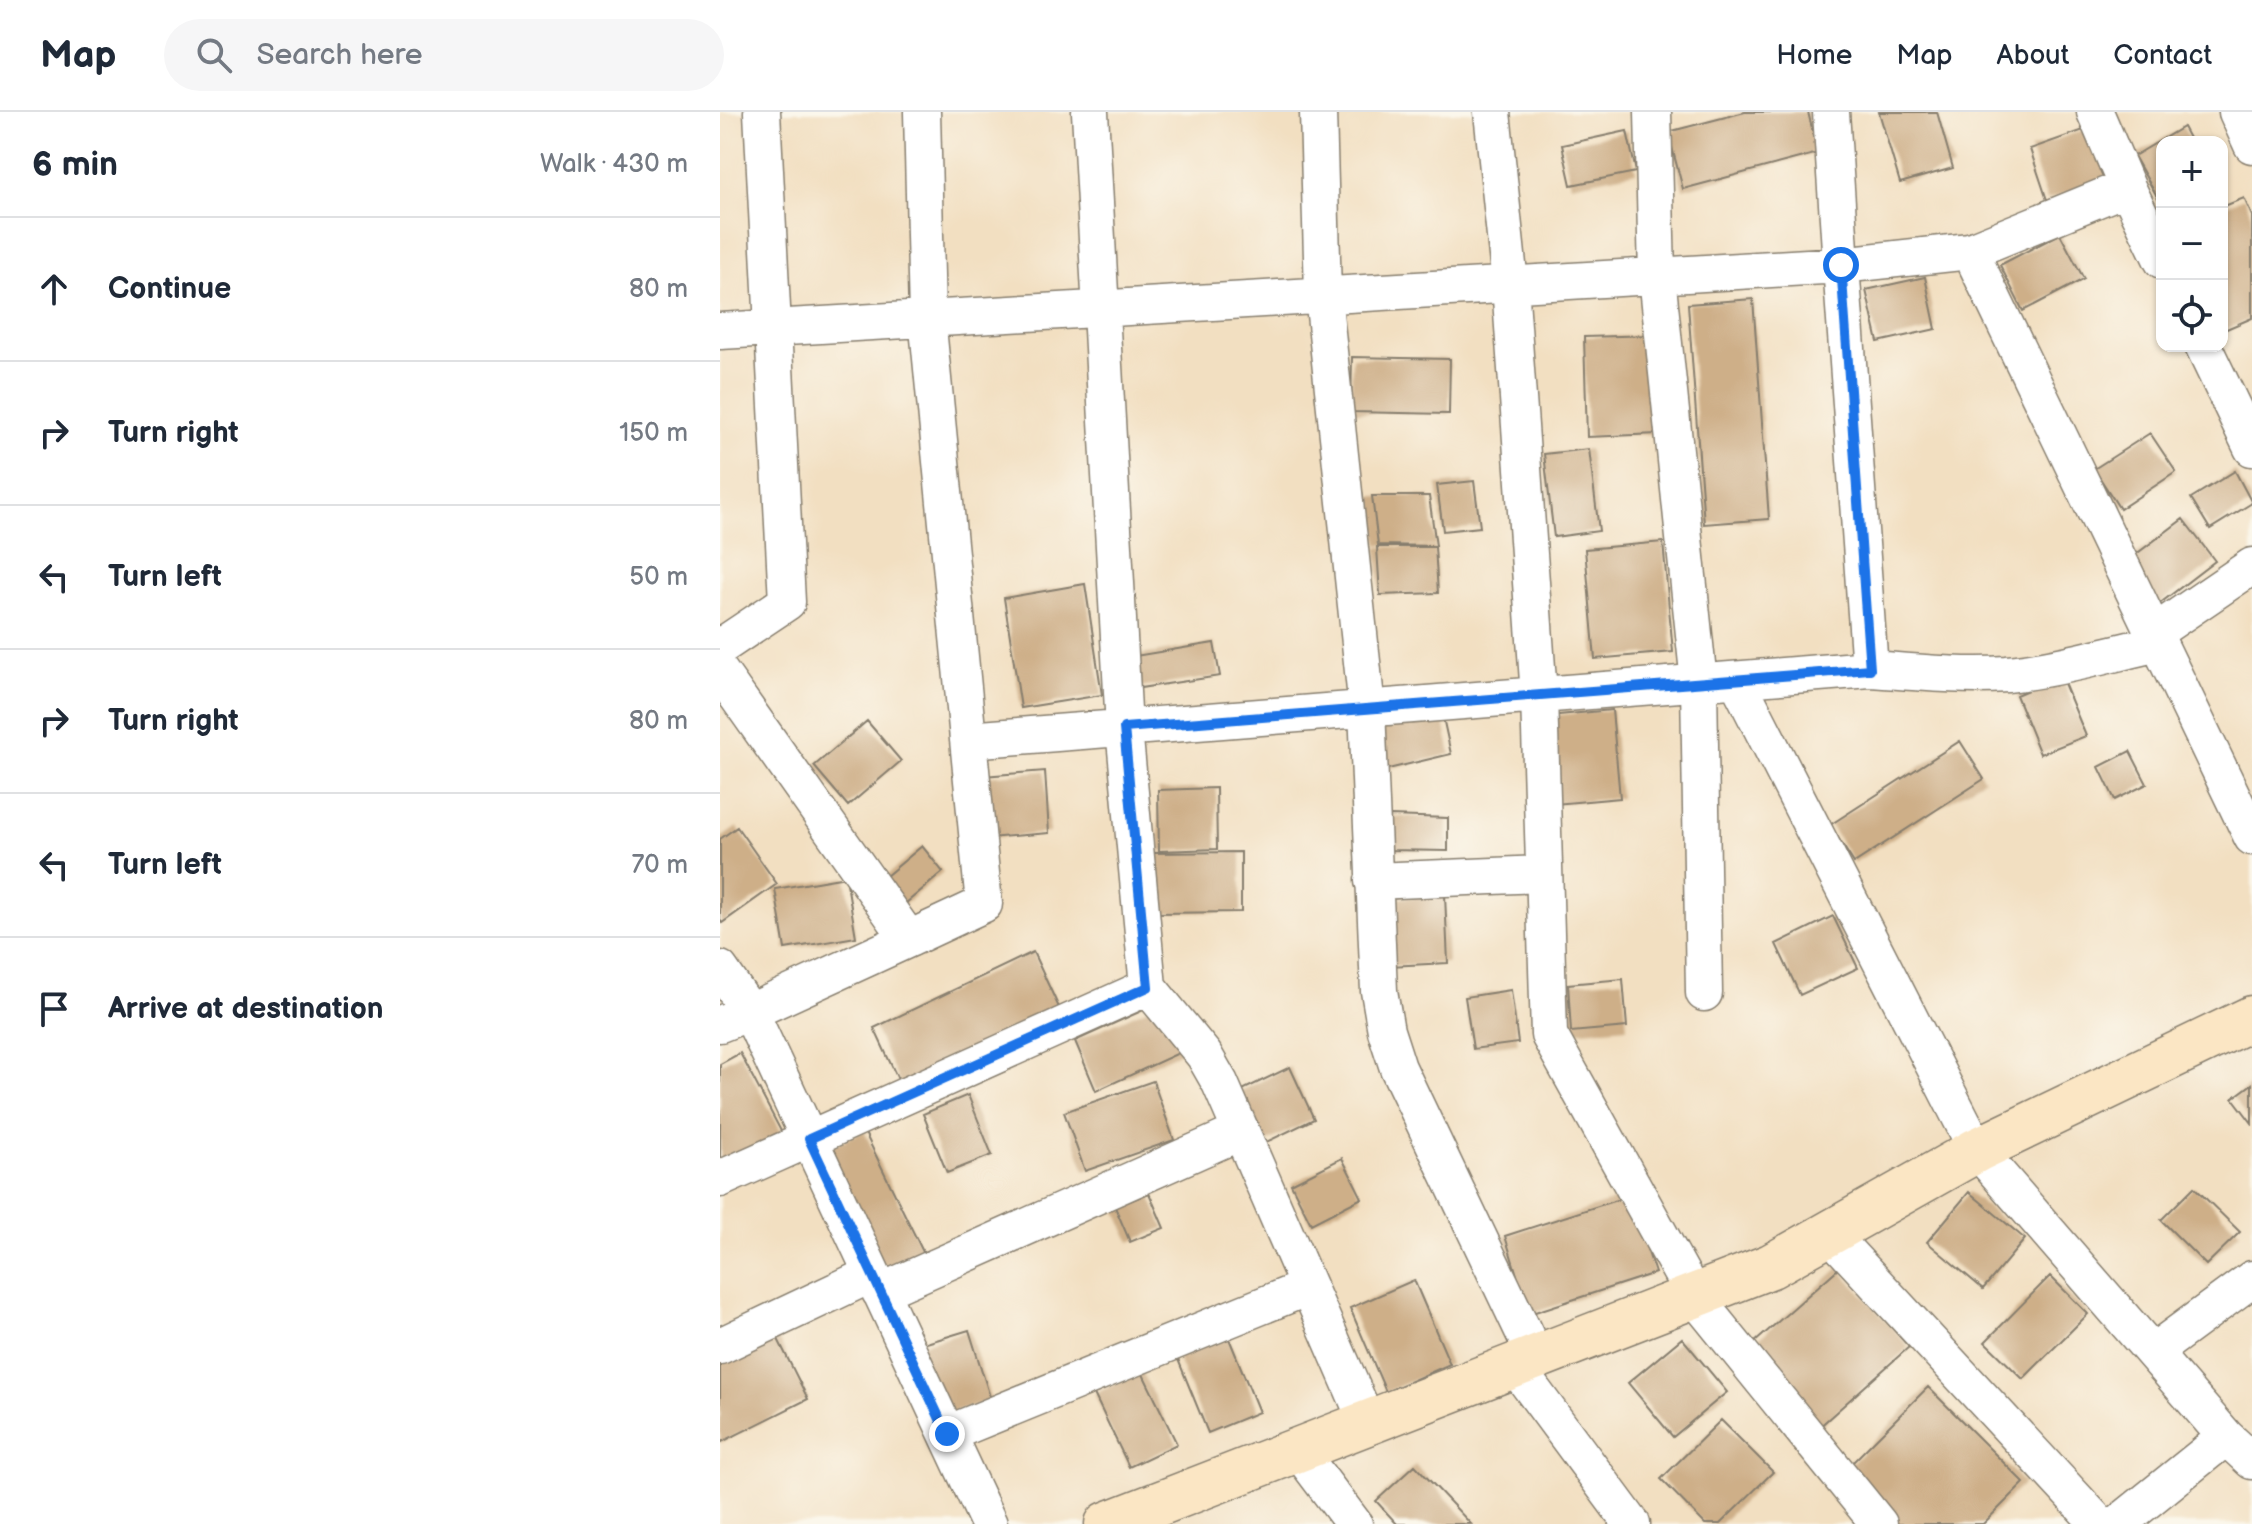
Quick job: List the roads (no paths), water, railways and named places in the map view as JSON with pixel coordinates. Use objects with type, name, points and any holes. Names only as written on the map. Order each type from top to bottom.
[{"type":"street","points":[[720,647],[787,602],[762,112]]},
{"type":"street","points":[[735,1018],[984,904],[927,317],[922,112]]},
{"type":"street","points":[[1090,112],[1124,728],[1148,987],[1204,1055],[1220,1083],[1367,1422]]},
{"type":"street","points":[[1318,112],[1323,295],[1367,709],[1379,991],[1386,1031],[1398,1068],[1526,1362],[1632,1524]]},
{"type":"street","points":[[1492,112],[1510,284],[1539,696],[1549,1035],[1694,1296],[1879,1524]]},
{"type":"street","points":[[1653,112],[1657,276],[1699,683],[1704,993]]},
{"type":"street","points":[[1831,112],[1870,669]]},
{"type":"street","points":[[2095,112],[2156,247]]},
{"type":"street","points":[[2237,112],[2252,145]]},
{"type":"street","points":[[720,331],[1841,265],[1970,251],[2127,187]]},
{"type":"street","points":[[1970,251],[2156,638],[2239,775],[2252,837]]},
{"type":"street","points":[[2206,352],[2252,448]]},
{"type":"street","points":[[968,740],[1870,669],[1976,675],[2032,671],[2156,638],[2252,566]]},
{"type":"street","points":[[720,672],[909,939]]},
{"type":"street","points":[[1737,680],[1977,1150],[2239,1449],[2118,1524]]},
{"type":"street","points":[[1373,881],[1543,874]]},
{"type":"street","points":[[720,969],[735,1018],[809,1139],[989,1524]]},
{"type":"street","points":[[720,1179],[1148,987]]},
{"type":"street","points":[[1107,1524],[1771,1266],[1977,1150],[2252,1018]]},
{"type":"street","points":[[720,1346],[1240,1132]]},
{"type":"street","points":[[1829,1233],[2099,1524]]},
{"type":"street","points":[[2153,1352],[2252,1279]]},
{"type":"street","points":[[947,1434],[1308,1287]]},
{"type":"street","points":[[1298,1450],[1354,1524]]}]
